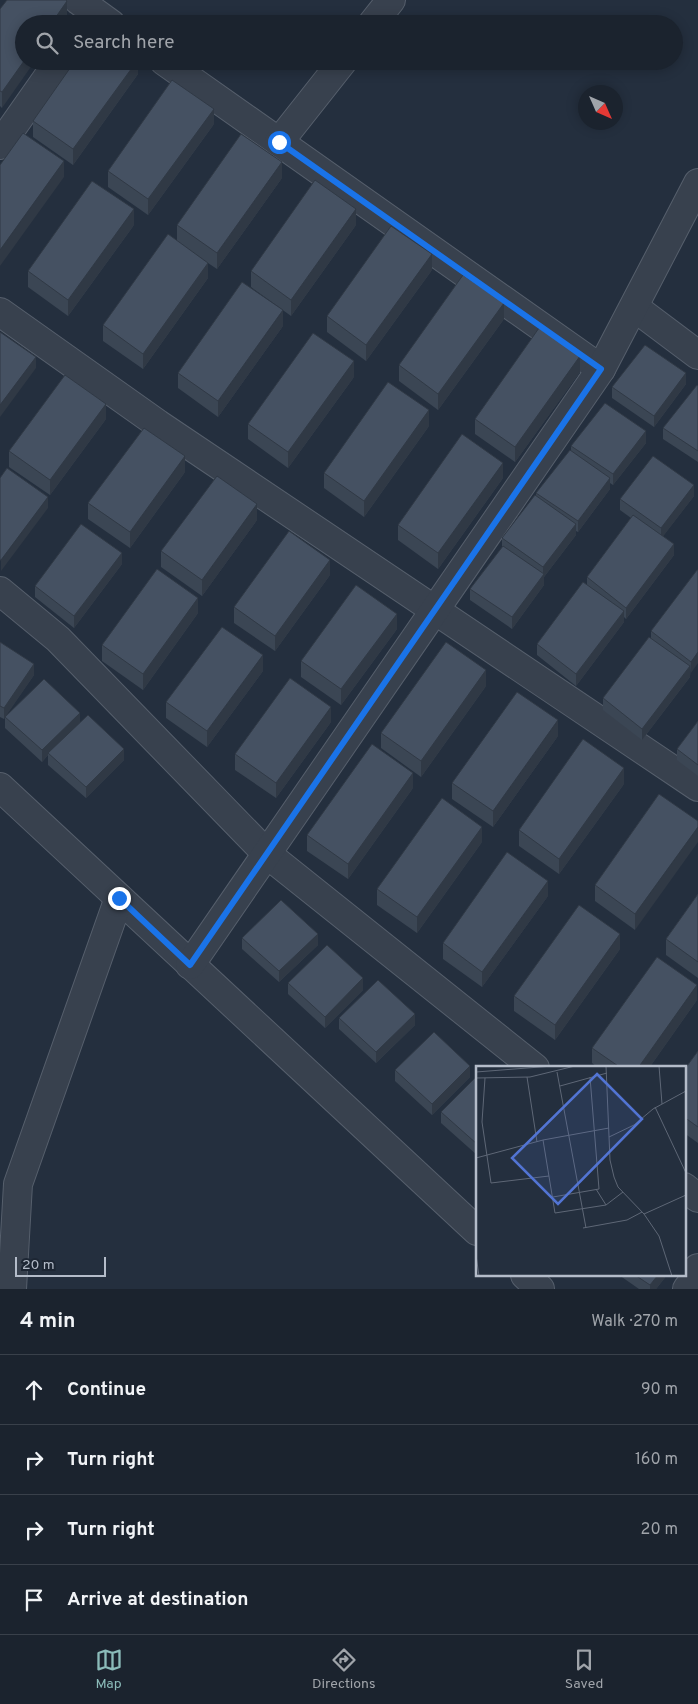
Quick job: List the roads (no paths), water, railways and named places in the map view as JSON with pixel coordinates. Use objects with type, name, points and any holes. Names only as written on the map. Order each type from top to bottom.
[{"type":"street","points":[[379,15],[391,0]]},
{"type":"street","points":[[0,146],[53,70]]},
{"type":"street","points":[[177,70],[601,369]]},
{"type":"street","points":[[279,142],[336,70]]},
{"type":"street","points":[[190,965],[601,369],[698,183]]},
{"type":"street","points":[[634,307],[698,354]]},
{"type":"street","points":[[0,312],[158,424],[698,787]]},
{"type":"street","points":[[0,591],[58,639],[267,854],[532,1066]]},
{"type":"street","points":[[0,788],[476,1229]]},
{"type":"street","points":[[12,1289],[18,1184],[119,898]]},
{"type":"street","points":[[686,1189],[698,1198]]},
{"type":"street","points":[[687,1289],[694,1280],[698,1268]]},
{"type":"street","points":[[526,1276],[540,1289]]}]
